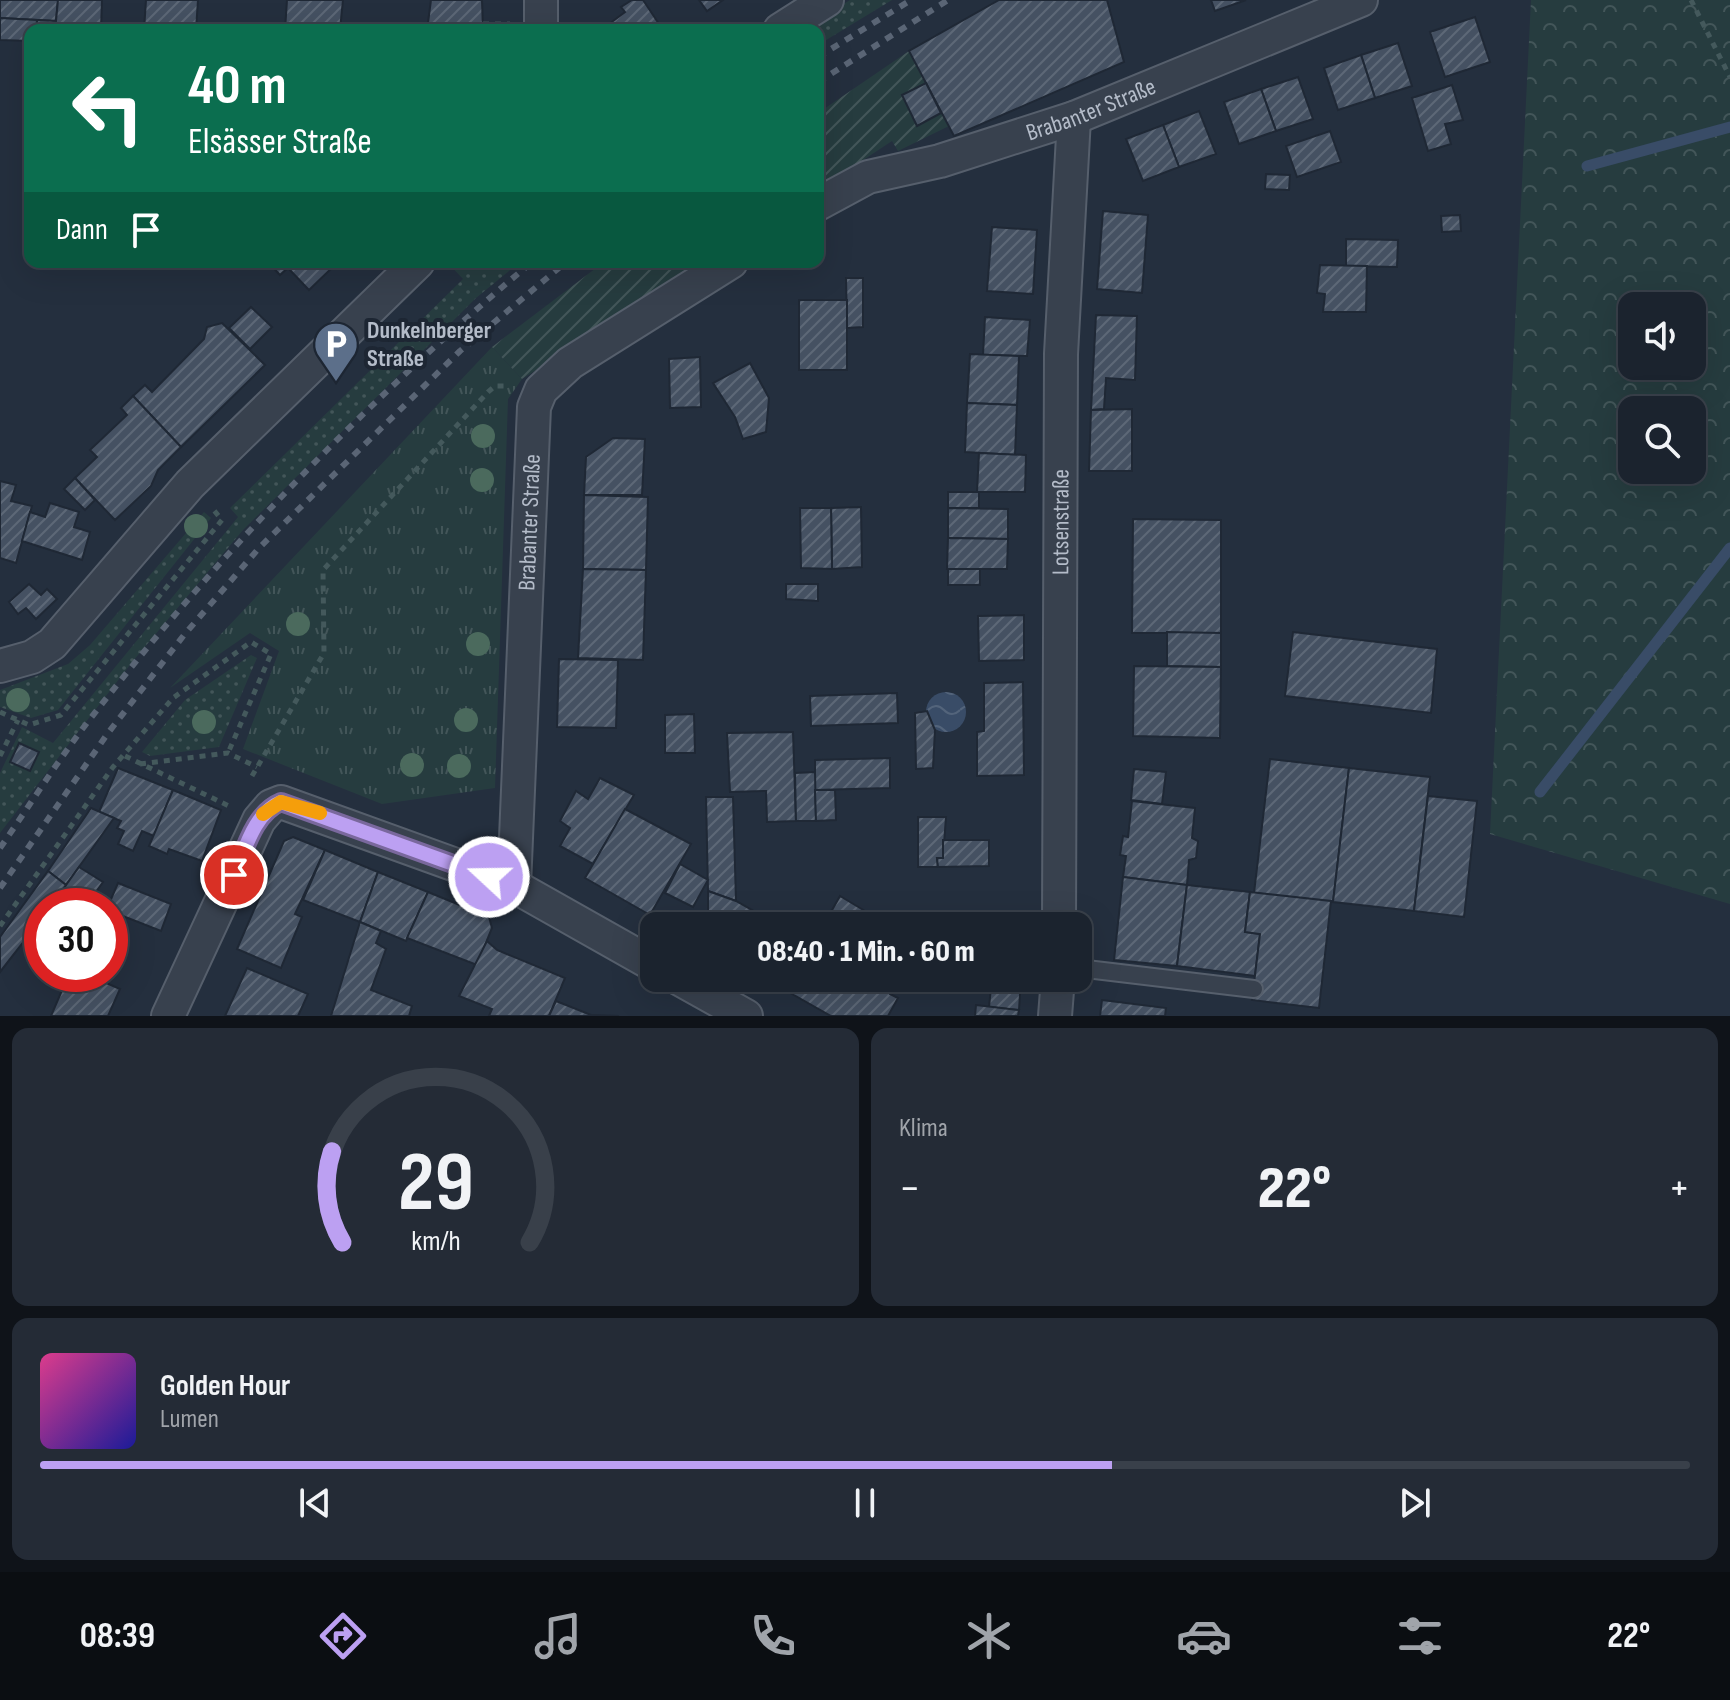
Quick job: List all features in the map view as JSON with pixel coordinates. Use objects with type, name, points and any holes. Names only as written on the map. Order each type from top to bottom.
[{"type":"street","points":[[541,0],[541,24]]},
{"type":"street","points":[[789,24],[827,0]]},
{"type":"street","name":"Brabanter Straße","points":[[824,201],[868,177],[940,161],[1074,118],[1361,0]]},
{"type":"street","name":"Lotsenstraße","points":[[1059,912],[1061,354],[1074,118]]},
{"type":"street","points":[[5,666],[52,644],[190,484],[412,268]]},
{"type":"street","points":[[541,390],[570,363],[721,268]]},
{"type":"street","name":"Brabanter Straße","points":[[514,886],[534,407],[541,390]]},
{"type":"street","points":[[168,1016],[259,820],[271,806],[291,803],[514,886],[640,957]]},
{"type":"street","points":[[703,992],[746,1016]]},
{"type":"street","points":[[1055,1016],[1057,992]]},
{"type":"lane","points":[[1092,970],[1254,989]]},
{"type":"path","points":[[1691,0],[1730,77]]},
{"type":"path","points":[[139,764],[228,753],[257,767],[324,653],[323,570],[488,392],[503,385],[541,390]]},
{"type":"path","points":[[0,712],[29,725],[61,715],[222,520],[190,484]]},
{"type":"path","points":[[0,926],[113,767],[173,698],[251,642],[271,654],[228,753]]},
{"type":"path","points":[[0,756],[18,720]]},
{"type":"path","points":[[125,756],[235,809]]},
{"type":"green space","points":[[850,0],[892,0],[824,41],[824,24],[812,24]]},
{"type":"green space","points":[[1531,0],[1730,0],[1730,904],[1490,834]]},
{"type":"green space","points":[[909,51],[949,126],[898,151],[892,141],[824,186],[824,109]]},
{"type":"green space","points":[[453,268],[513,268],[476,298],[243,530],[133,661],[0,833],[0,773],[22,727],[53,743],[238,517],[230,508],[463,279]]},
{"type":"green space","points":[[596,268],[700,268],[522,379],[492,347]]},
{"type":"green space","points":[[492,347],[522,379],[508,399],[495,788],[382,804],[243,749],[279,651],[250,633],[170,688]]},
{"type":"green space","points":[[204,512],[211,518],[58,710],[31,718],[0,707],[0,690],[68,664],[90,645]]},
{"type":"green space","points":[[251,655],[257,658],[219,747],[150,756],[142,752],[185,700]]},
{"type":"water","points":[[946,692],[960,698],[966,712],[960,726],[946,732],[932,726],[926,712],[932,698]]},
{"type":"building","points":[[0,0],[58,0],[56,21],[0,18]]},
{"type":"building","points":[[58,0],[102,0],[101,24],[37,24],[37,20],[56,21]]},
{"type":"building","points":[[146,0],[198,0],[196,24],[144,24]]},
{"type":"building","points":[[287,0],[343,0],[341,24],[285,24]]},
{"type":"building","points":[[431,0],[482,0],[483,24],[428,24]]},
{"type":"building","points":[[632,0],[643,0],[659,24],[609,24],[625,12],[621,7]]},
{"type":"building","points":[[699,0],[723,0],[707,11]]},
{"type":"building","points":[[999,0],[1107,0],[1124,62],[954,136],[909,51]]},
{"type":"building","points":[[1211,0],[1246,0],[1215,11]]},
{"type":"building","points":[[1475,17],[1490,62],[1445,77],[1430,32]]},
{"type":"building","points":[[0,18],[37,20],[37,24],[24,24],[24,41],[0,40]]},
{"type":"building","points":[[1398,43],[1412,86],[1375,98],[1361,55]]},
{"type":"building","points":[[1361,55],[1375,98],[1338,110],[1324,68]]},
{"type":"building","points":[[1298,77],[1313,119],[1276,131],[1261,89]]},
{"type":"building","points":[[926,83],[941,113],[917,126],[902,95]]},
{"type":"building","points":[[1452,85],[1463,120],[1445,124],[1451,144],[1428,151],[1412,98]]},
{"type":"building","points":[[1261,89],[1276,131],[1239,144],[1224,102]]},
{"type":"building","points":[[1199,111],[1216,154],[1179,167],[1163,125]]},
{"type":"building","points":[[1163,125],[1179,167],[1143,181],[1126,139]]},
{"type":"building","points":[[1330,131],[1341,162],[1297,177],[1286,146]]},
{"type":"building","points":[[1266,174],[1290,175],[1289,190],[1265,189]]},
{"type":"building","points":[[1103,211],[1148,215],[1142,293],[1097,289]]},
{"type":"building","points":[[1460,215],[1461,231],[1442,232],[1441,216]]},
{"type":"building","points":[[992,227],[1037,230],[1033,294],[987,291]]},
{"type":"building","points":[[1346,239],[1398,240],[1397,267],[1346,266]]},
{"type":"building","points":[[1320,265],[1367,266],[1366,312],[1323,312],[1325,294],[1317,293]]},
{"type":"building","points":[[274,268],[288,268],[280,275]]},
{"type":"building","points":[[288,268],[332,268],[309,290]]},
{"type":"building","points":[[846,278],[863,278],[863,327],[847,328]]},
{"type":"building","points":[[799,300],[847,300],[847,370],[799,370]]},
{"type":"building","points":[[251,307],[272,327],[250,349],[229,328]]},
{"type":"building","points":[[1096,315],[1137,316],[1135,380],[1106,378],[1104,409],[1091,410]]},
{"type":"building","points":[[985,317],[1030,320],[1027,356],[983,355]]},
{"type":"building","points":[[222,323],[265,365],[181,447],[133,396],[145,385],[152,392],[204,339],[207,327]]},
{"type":"building","points":[[970,354],[1019,356],[1017,405],[967,403]]},
{"type":"building","points":[[700,357],[701,407],[670,408],[669,359]]},
{"type":"building","points":[[750,363],[769,398],[766,432],[743,439],[735,417],[713,383]]},
{"type":"building","points":[[133,396],[181,447],[158,470],[151,486],[115,520],[75,478],[97,457],[90,450],[127,415],[121,408]]},
{"type":"building","points":[[967,403],[1017,405],[1015,455],[965,452]]},
{"type":"building","points":[[1132,409],[1132,471],[1089,471],[1091,410]]},
{"type":"building","points":[[613,438],[645,439],[642,495],[584,495],[586,457]]},
{"type":"building","points":[[979,453],[1026,455],[1025,492],[977,492]]},
{"type":"building","points":[[75,478],[95,500],[85,510],[64,489]]},
{"type":"building","points":[[0,481],[16,485],[11,501],[32,506],[16,563],[0,558]]},
{"type":"building","points":[[948,492],[979,492],[979,508],[948,508]]},
{"type":"building","points":[[584,495],[648,497],[646,570],[583,569]]},
{"type":"building","points":[[50,503],[79,512],[74,527],[90,532],[82,560],[22,541],[30,512],[45,517]]},
{"type":"building","points":[[861,507],[862,567],[832,569],[831,508]]},
{"type":"building","points":[[800,508],[831,508],[832,569],[801,568]]},
{"type":"building","points":[[948,508],[1008,509],[1008,539],[948,538]]},
{"type":"building","points":[[1133,519],[1221,520],[1221,633],[1132,633]]},
{"type":"building","points":[[948,538],[1008,539],[1007,569],[947,569]]},
{"type":"building","points":[[583,569],[646,570],[643,660],[578,658]]},
{"type":"building","points":[[948,569],[980,569],[980,585],[948,585]]},
{"type":"building","points":[[29,584],[41,595],[47,589],[57,599],[36,619],[26,608],[18,614],[9,602]]},
{"type":"building","points":[[786,584],[818,584],[818,601],[786,599]]},
{"type":"building","points":[[1024,615],[1024,660],[979,661],[978,616]]},
{"type":"building","points":[[1167,632],[1221,633],[1221,667],[1167,666]]},
{"type":"building","points":[[1293,632],[1437,649],[1431,713],[1285,696]]},
{"type":"building","points":[[559,659],[618,660],[616,728],[557,727]]},
{"type":"building","points":[[1134,666],[1221,667],[1220,738],[1133,736]]},
{"type":"building","points":[[1023,682],[1024,775],[977,776],[977,732],[984,731],[984,683]]},
{"type":"building","points":[[897,693],[898,723],[811,726],[810,696]]},
{"type":"building","points":[[927,711],[935,730],[933,768],[916,769],[915,713]]},
{"type":"building","points":[[694,714],[695,753],[665,753],[665,715]]},
{"type":"building","points":[[793,732],[796,821],[767,822],[766,791],[730,792],[727,733]]},
{"type":"building","points":[[19,743],[39,752],[30,771],[10,762]]},
{"type":"building","points":[[890,758],[890,788],[815,790],[815,760]]},
{"type":"building","points":[[1270,759],[1349,768],[1333,902],[1254,893]]},
{"type":"building","points":[[118,768],[173,790],[154,836],[142,831],[133,851],[118,844],[124,831],[117,828],[121,821],[99,812]]},
{"type":"building","points":[[1349,768],[1430,777],[1414,911],[1333,902]]},
{"type":"building","points":[[1134,769],[1166,772],[1162,804],[1131,800]]},
{"type":"building","points":[[815,772],[816,821],[796,821],[795,773]]},
{"type":"building","points":[[600,778],[634,795],[593,864],[560,846],[570,828],[560,821],[576,791],[588,799]]},
{"type":"building","points":[[173,790],[221,810],[202,861],[169,849],[167,854],[149,846]]},
{"type":"building","points":[[815,790],[835,790],[836,820],[816,821]]},
{"type":"building","points":[[1428,796],[1477,801],[1464,917],[1414,911]]},
{"type":"building","points":[[706,797],[733,797],[736,901],[708,891]]},
{"type":"building","points":[[1132,801],[1195,808],[1192,838],[1198,841],[1196,858],[1189,860],[1187,885],[1123,877],[1126,856],[1120,855],[1123,836],[1128,837]]},
{"type":"building","points":[[91,808],[114,818],[66,885],[48,871]]},
{"type":"building","points":[[625,809],[691,844],[652,912],[645,912],[585,878]]},
{"type":"building","points":[[918,817],[946,817],[943,858],[937,858],[938,867],[918,867]]},
{"type":"building","points":[[293,837],[325,850],[295,914],[302,917],[281,968],[237,949],[284,841]]},
{"type":"building","points":[[943,840],[989,840],[989,866],[938,867],[937,858],[943,858]]},
{"type":"building","points":[[325,850],[378,872],[360,922],[303,900]]},
{"type":"building","points":[[680,864],[708,880],[693,907],[665,893]]},
{"type":"building","points":[[79,867],[103,882],[99,888],[64,888]]},
{"type":"building","points":[[48,871],[66,885],[64,888],[36,888]]},
{"type":"building","points":[[378,872],[428,892],[406,941],[360,922]]},
{"type":"building","points":[[1123,877],[1187,885],[1177,966],[1114,960]]},
{"type":"building","points":[[118,883],[171,904],[161,931],[128,918],[128,888],[116,888]]},
{"type":"building","points":[[1187,885],[1250,892],[1245,932],[1260,934],[1255,976],[1177,966]]},
{"type":"building","points":[[708,891],[755,912],[708,912]]},
{"type":"building","points":[[428,892],[489,917],[492,928],[477,965],[407,938]]},
{"type":"building","points":[[1250,892],[1331,901],[1319,1008],[1252,1000],[1260,934],[1245,932]]},
{"type":"building","points":[[840,896],[867,912],[831,912]]},
{"type":"building","points":[[24,904],[24,941],[0,972],[0,937]]},
{"type":"building","points":[[360,922],[381,931],[376,943],[386,949],[371,990],[412,1006],[409,1016],[331,1016]]},
{"type":"building","points":[[487,941],[497,950],[565,978],[549,1016],[489,1016],[492,1009],[459,996]]},
{"type":"building","points":[[247,968],[308,994],[298,1016],[225,1016]]},
{"type":"building","points":[[61,992],[119,992],[108,1016],[51,1016]]},
{"type":"building","points":[[789,992],[891,992],[898,998],[888,1016],[831,1016]]},
{"type":"building","points":[[991,992],[1020,992],[1019,1010],[989,1007]]},
{"type":"building","points":[[1102,1000],[1166,1008],[1165,1016],[1100,1016]]},
{"type":"building","points":[[556,1001],[591,1015],[619,1016],[549,1016]]},
{"type":"building","points":[[976,1005],[1019,1010],[1018,1016],[975,1016]]},
{"type":"waterway","points":[[1587,166],[1730,127]]},
{"type":"waterway","points":[[1540,792],[1730,548]]},
{"type":"railway","points":[[824,53],[911,0]]},
{"type":"railway","points":[[824,78],[948,0]]},
{"type":"railway","points":[[0,848],[90,719],[244,537],[355,422],[525,268]]},
{"type":"railway","points":[[0,888],[108,733],[184,635],[259,548],[460,351],[559,268]]},
{"type":"slow traffic","points":[[263,814],[281,802],[320,813]]},
{"type":"place","name":"Dunkelnberger Straße","points":[[336,383]]},
{"type":"route","points":[[234,875],[259,820],[271,806],[281,802],[315,811],[489,877]]}]
